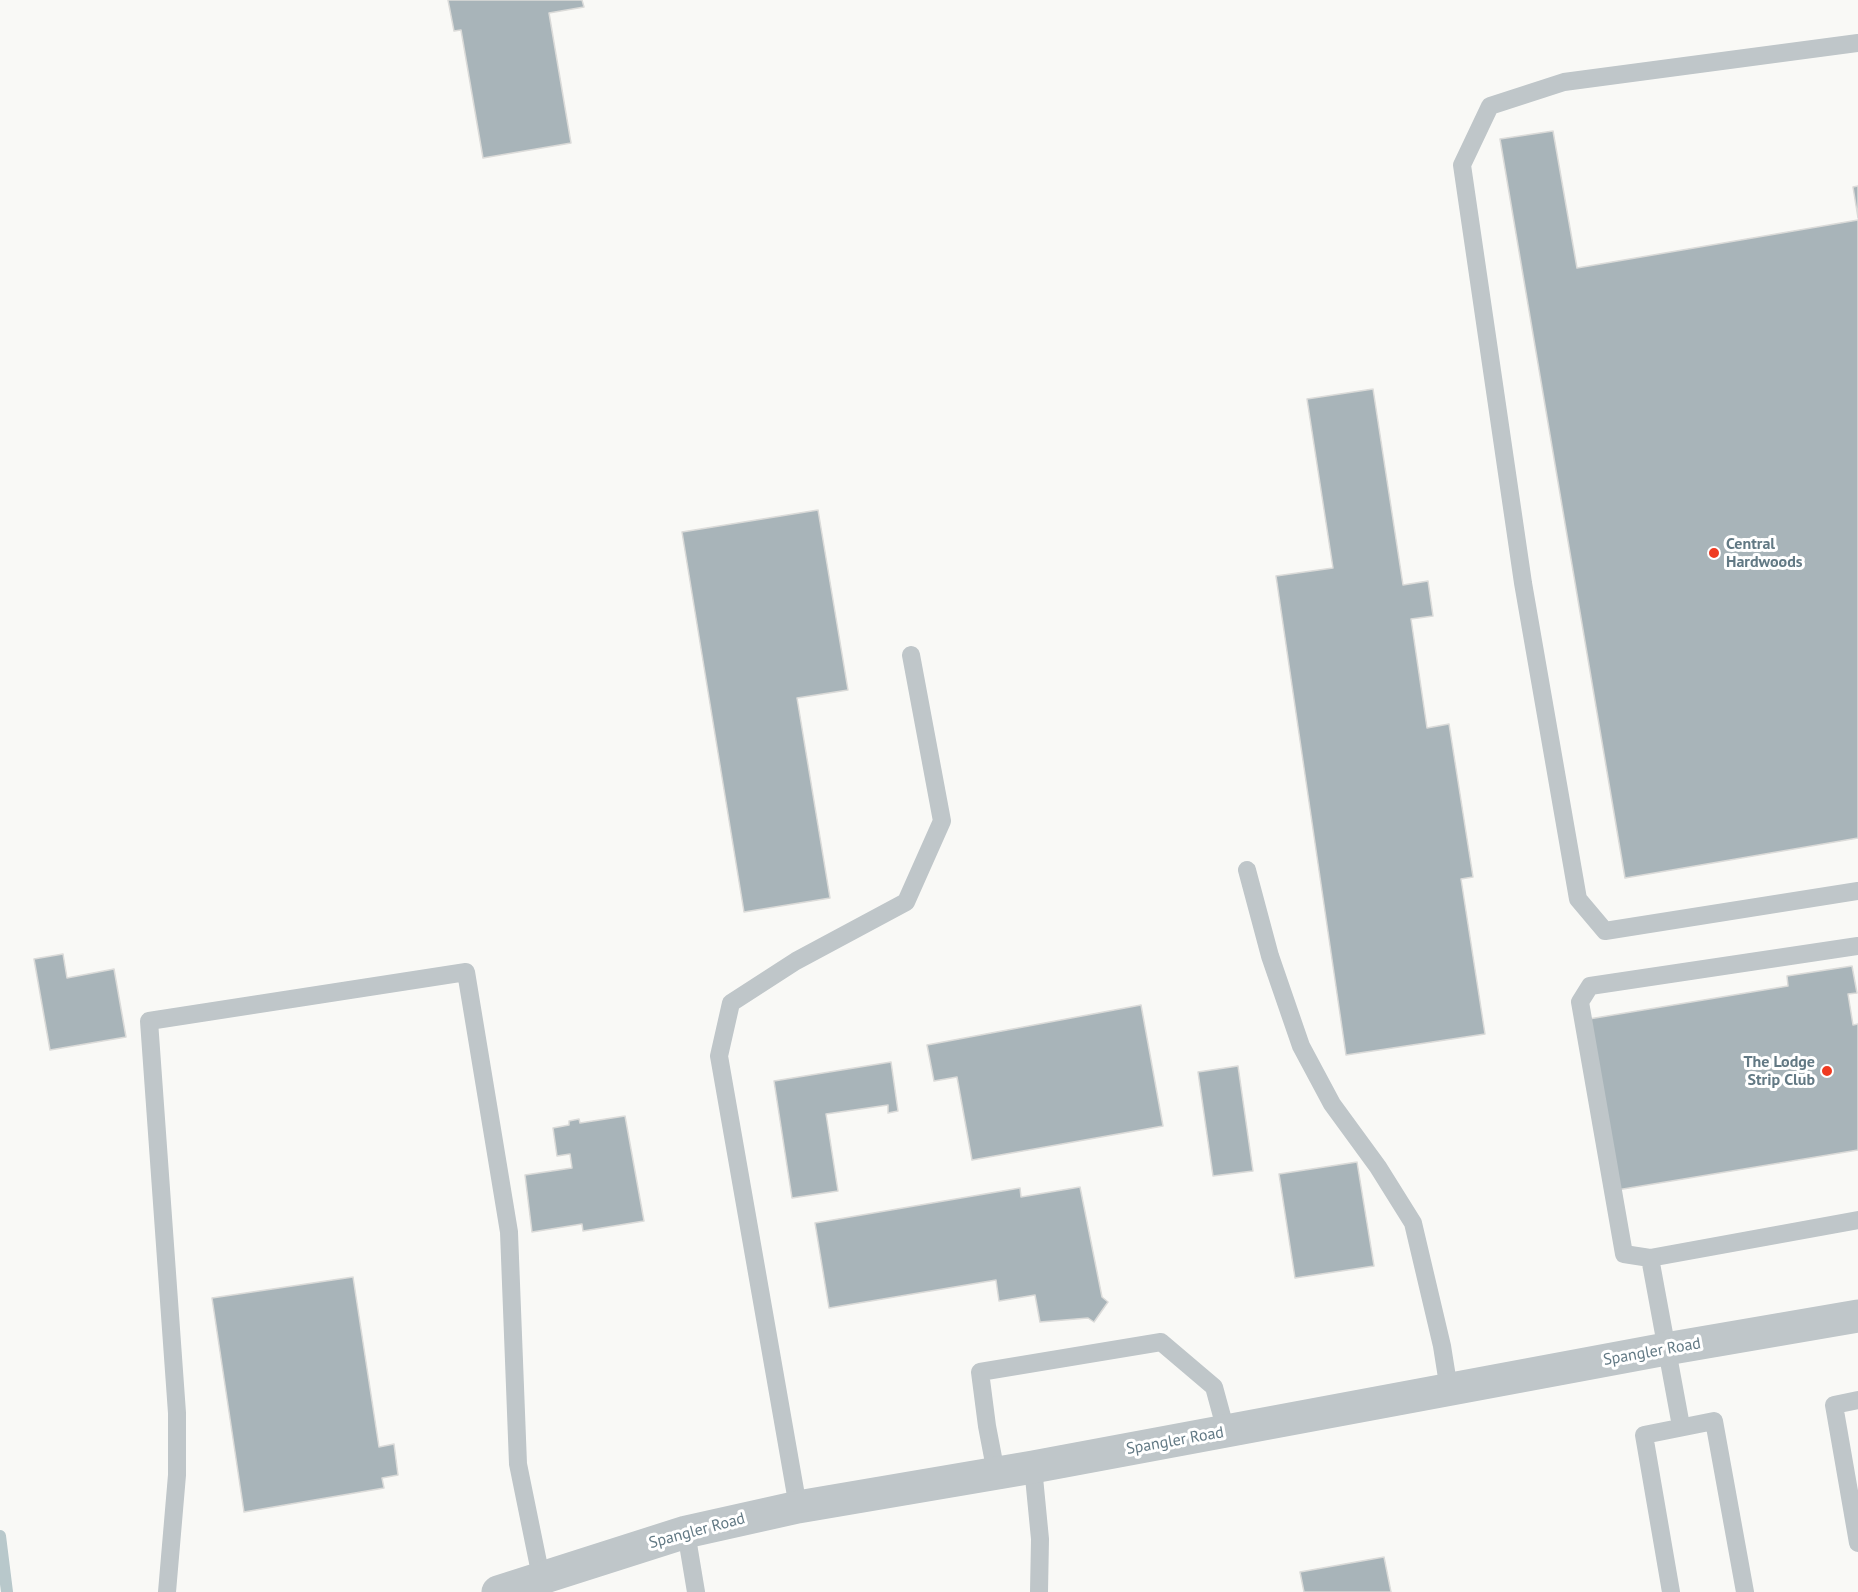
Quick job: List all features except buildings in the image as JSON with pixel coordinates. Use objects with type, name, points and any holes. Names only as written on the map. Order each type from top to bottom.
[{"type":"street","name":"Spangler Road","points":[[498,1592],[686,1532],[798,1507],[1033,1467],[1666,1349],[1858,1316]]},
{"type":"lane","points":[[1858,43],[1564,82],[1490,106],[1462,165],[1523,583],[1578,899],[1605,931],[1858,891]]},
{"type":"lane","points":[[798,1507],[719,1056],[731,1003],[796,961],[906,902],[942,821],[911,655]]},
{"type":"lane","points":[[1247,870],[1270,956],[1301,1046],[1332,1104],[1378,1167],[1413,1223],[1442,1346],[1449,1390]]},
{"type":"lane","points":[[1858,946],[1590,986],[1580,1002],[1624,1254],[1650,1258],[1858,1220]]},
{"type":"lane","points":[[167,1592],[177,1475],[177,1413],[148,1021],[466,972],[509,1232],[518,1464],[541,1577]]},
{"type":"lane","points":[[1650,1258],[1681,1426]]},
{"type":"lane","points":[[996,1473],[981,1372],[1161,1342],[1214,1387],[1226,1431]]},
{"type":"lane","points":[[1858,1400],[1834,1405],[1858,1543]]},
{"type":"lane","points":[[1671,1592],[1644,1435],[1714,1421],[1745,1592]]},
{"type":"lane","points":[[1033,1467],[1040,1539],[1039,1592]]},
{"type":"lane","points":[[686,1532],[696,1592]]},
{"type":"waterway","points":[[0,1536],[7,1592]]},
{"type":"place","name":"Central Hardwoods","points":[[1714,553]]},
{"type":"place","name":"The Lodge Strip Club","points":[[1827,1071]]}]
